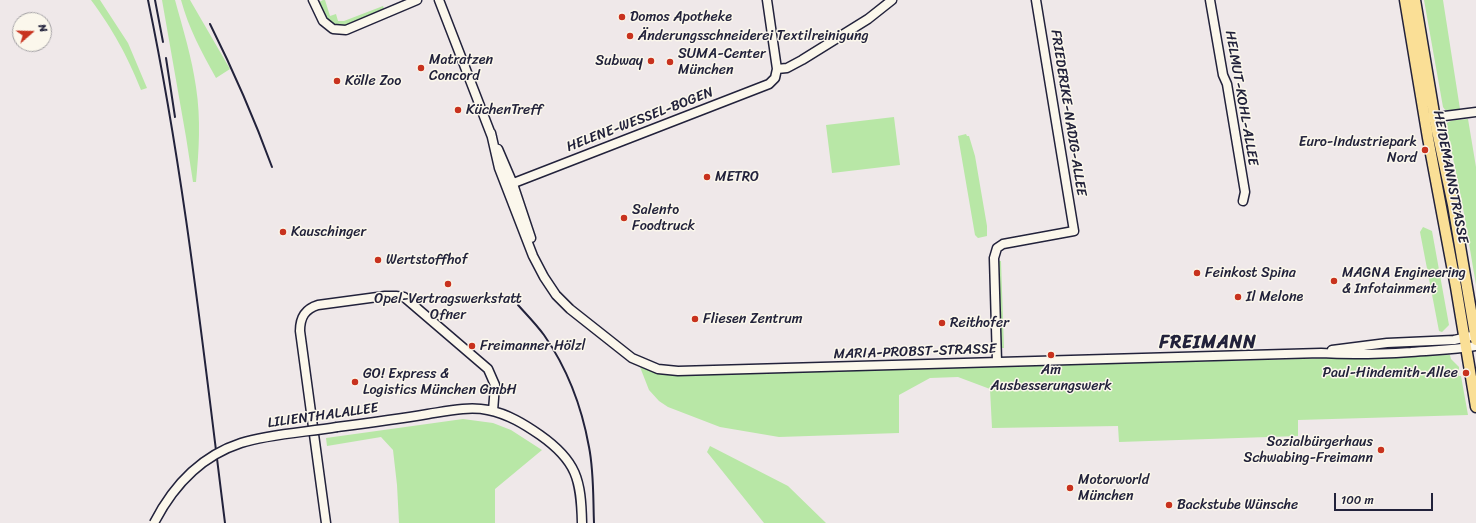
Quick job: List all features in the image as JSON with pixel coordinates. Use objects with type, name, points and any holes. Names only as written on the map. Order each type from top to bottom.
[{"type":"main road","name":"HEIDEMANNSTRASSE","points":[[1406,0],[1425,119],[1456,287],[1472,340]]},
{"type":"main road","name":"HEIDEMANNSTRASSE","points":[[1415,0],[1435,118],[1453,205],[1472,340],[1476,407]]},
{"type":"street","points":[[313,0],[323,21],[333,30],[346,30],[418,0]]},
{"type":"street","name":"MARIA-PROBST-STRASSE","points":[[439,0],[491,133],[499,168],[510,185],[533,256],[544,277],[556,295],[570,309],[612,343],[632,358],[658,369],[694,371],[1321,353],[1387,343],[1472,340]]},
{"type":"street","points":[[767,0],[778,69],[790,66],[809,56],[868,19],[892,0]]},
{"type":"street","name":"FRIEDERIKE-NADIG-ALLEE","points":[[997,362],[994,258],[996,248],[1003,244],[1074,231],[1036,0]]},
{"type":"street","name":"HELMUT-KOHL-ALLEE","points":[[1210,0],[1223,75],[1227,84],[1245,192],[1243,201]]},
{"type":"street","name":"HELENE-WESSEL-BOGEN","points":[[510,185],[624,139],[762,88],[773,81],[778,69]]},
{"type":"street","points":[[1425,119],[1476,112]]},
{"type":"street","points":[[326,523],[300,331],[302,316],[309,308],[318,305],[385,296],[404,297],[488,369],[495,385],[493,411]]},
{"type":"street","name":"LILIENTHALALLEE","points":[[154,523],[175,488],[196,468],[219,452],[241,443],[255,439],[464,409],[493,411],[510,417],[552,443],[565,456],[576,474],[580,488],[582,523]]},
{"type":"green space","points":[[91,0],[100,0],[128,43],[147,88],[141,90],[119,43]]},
{"type":"green space","points":[[162,0],[175,0],[194,76],[198,99],[199,123],[199,147],[196,182],[193,182]]},
{"type":"green space","points":[[181,0],[190,0],[230,69],[216,78],[200,49]]},
{"type":"green space","points":[[325,0],[330,16],[336,14],[338,21],[344,21],[383,6],[385,11],[352,25],[336,25],[329,22],[322,15],[317,3]]},
{"type":"green space","points":[[1424,0],[1443,0],[1460,109],[1449,111],[1443,107]]},
{"type":"green space","points":[[894,117],[900,165],[832,173],[826,125]]},
{"type":"green space","points":[[1468,119],[1476,167],[1476,285],[1462,202],[1446,124],[1453,120]]},
{"type":"green space","points":[[966,134],[969,136],[975,156],[987,226],[987,236],[978,238],[975,235],[958,136]]},
{"type":"green space","points":[[1423,227],[1432,231],[1449,325],[1442,332],[1439,331],[1420,232]]},
{"type":"green space","points":[[997,261],[1001,261],[1004,348],[1000,348]]},
{"type":"green space","points":[[1450,355],[1451,359],[1459,367],[1459,376],[1461,376],[1468,415],[1298,420],[1298,436],[1119,442],[1118,426],[992,428],[990,389],[958,377],[930,378],[899,395],[899,433],[779,437],[720,427],[668,407],[659,401],[649,390],[640,367],[657,373],[690,375]]},
{"type":"green space","points":[[463,419],[493,423],[511,430],[542,450],[495,489],[495,523],[399,523],[393,450],[381,437],[327,446],[326,438]]},
{"type":"green space","points":[[710,446],[788,486],[826,523],[764,523],[707,452]]},
{"type":"railway","points":[[148,0],[161,65],[192,260],[225,523]]},
{"type":"railway","points":[[155,0],[163,42]]},
{"type":"railway","points":[[210,24],[243,94],[272,167]]},
{"type":"railway","points":[[166,58],[175,117]]},
{"type":"railway","points":[[518,305],[541,331],[560,361],[578,403],[591,456],[594,523]]},
{"type":"place","name":"Domos Apotheke","points":[[622,17]]},
{"type":"place","name":"Änderungsschneiderei Textilreinigung","points":[[630,36]]},
{"type":"place","name":"Subway","points":[[651,61]]},
{"type":"place","name":"SUMA-Center München","points":[[670,62]]},
{"type":"place","name":"Matratzen Concord","points":[[421,68]]},
{"type":"place","name":"Kölle Zoo","points":[[337,81]]},
{"type":"place","name":"KüchenTreff","points":[[458,110]]},
{"type":"place","name":"Euro-Industriepark Nord","points":[[1425,150]]},
{"type":"place","name":"METRO","points":[[707,177]]},
{"type":"place","name":"Salento Foodtruck","points":[[624,218]]},
{"type":"place","name":"Kauschinger","points":[[283,232]]},
{"type":"place","name":"Wertstoffhof","points":[[378,260]]},
{"type":"place","name":"Feinkost Spina","points":[[1197,273]]},
{"type":"place","name":"MAGNA Engineering & Infotainment","points":[[1334,281]]},
{"type":"place","name":"Opel-Vertragswerkstatt Ofner","points":[[448,284]]},
{"type":"place","name":"Il Melone","points":[[1238,297]]},
{"type":"place","name":"Fliesen Zentrum","points":[[695,319]]},
{"type":"place","name":"Reithofer","points":[[942,323]]},
{"type":"place","name":"Freimanner Hölzl","points":[[472,346]]},
{"type":"place","name":"Am Ausbesserungswerk","points":[[1051,355]]},
{"type":"place","name":"Paul-Hindemith-Allee","points":[[1466,373]]},
{"type":"place","name":"GO! Express & Logistics München GmbH","points":[[355,382]]},
{"type":"place","name":"Sozialbürgerhaus Schwabing-Freimann","points":[[1381,450]]},
{"type":"place","name":"Motorworld München","points":[[1070,488]]},
{"type":"place","name":"Backstube Wünsche","points":[[1169,505]]},
{"type":"district","name":"FREIMANN","points":[[1208,343]]}]
